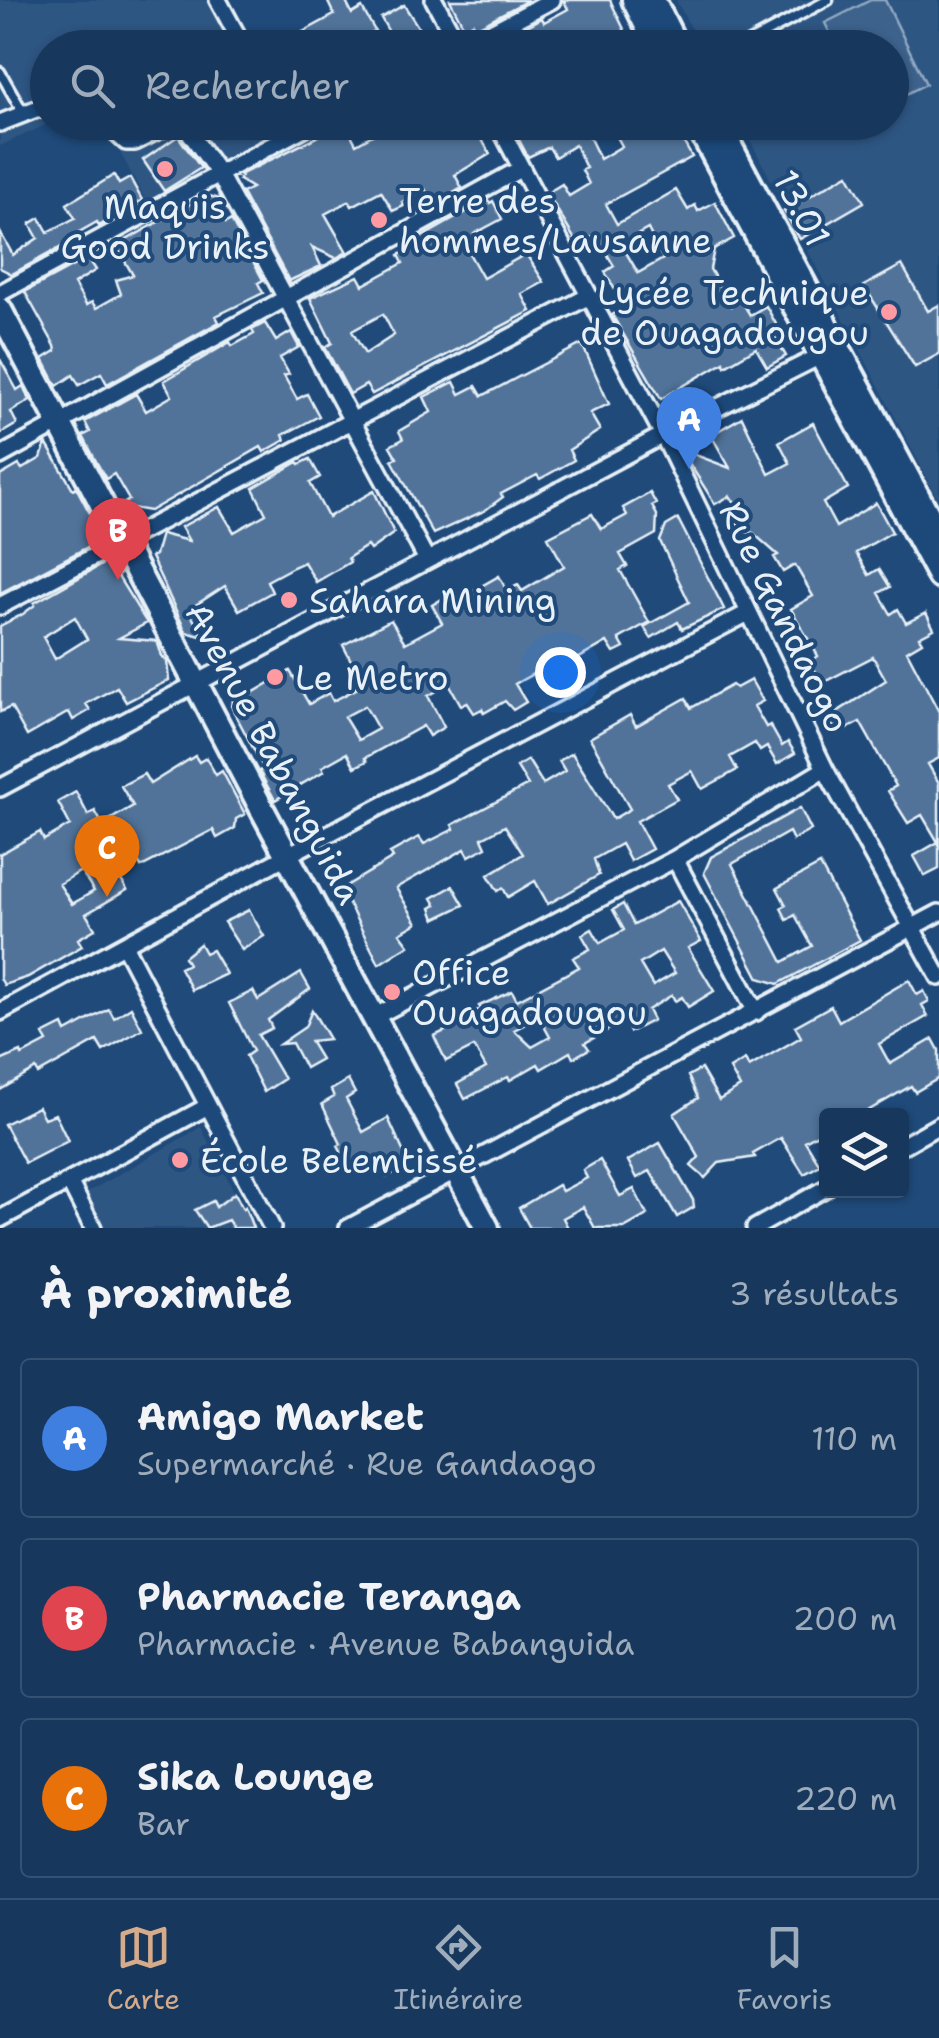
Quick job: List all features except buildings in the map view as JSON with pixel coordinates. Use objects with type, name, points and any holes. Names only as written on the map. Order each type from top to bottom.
[{"type":"street","points":[[218,0],[234,30]]},
{"type":"street","points":[[434,0],[451,30]]},
{"type":"street","points":[[495,30],[552,0]]},
{"type":"street","points":[[634,0],[649,30]]},
{"type":"street","points":[[653,0],[669,30]]},
{"type":"street","points":[[0,123],[30,112]]},
{"type":"street","points":[[192,140],[219,174],[427,560]]},
{"type":"street","points":[[0,293],[219,174],[271,140]]},
{"type":"street","name":"Rue Gandaogo","points":[[506,140],[663,435],[825,769],[939,977]]},
{"type":"street","name":"13.01","points":[[706,140],[939,536]]},
{"type":"street","name":"13.01","points":[[726,140],[939,576]]},
{"type":"street","points":[[0,456],[288,300],[520,168]]},
{"type":"street","points":[[0,606],[589,296]]},
{"type":"street","name":"Avenue Babanguida","points":[[0,310],[487,1228]]},
{"type":"street","points":[[0,788],[663,435],[829,352]]},
{"type":"street","points":[[0,1012],[288,854],[748,613]]},
{"type":"street","points":[[376,1016],[675,859],[825,769]]},
{"type":"street","points":[[675,859],[756,1012]]},
{"type":"street","points":[[348,1228],[939,913]]},
{"type":"street","points":[[124,945],[272,1228]]},
{"type":"street","points":[[0,1218],[208,1106]]},
{"type":"street","points":[[909,1142],[939,1125]]},
{"type":"street","points":[[70,1183],[93,1228]]},
{"type":"street","points":[[755,1228],[819,1192]]},
{"type":"lane","points":[[772,30],[828,0]]},
{"type":"lane","points":[[0,72],[24,114]]},
{"type":"shaded area","points":[[0,0],[209,0],[226,30],[30,30],[30,132],[0,146]]},
{"type":"shaded area","name":"Lycée Technique de Ouagadougou","points":[[676,0],[939,0],[939,501],[750,140],[909,140],[909,30],[692,30]]},
{"type":"shaded area","points":[[871,0],[885,0],[900,30],[828,30],[825,23]]},
{"type":"shaded area","points":[[909,49],[926,84],[909,92]]},
{"type":"shaded area","points":[[113,140],[267,140],[150,208]]},
{"type":"shaded area","name":"École Belemtissé","points":[[201,1127],[253,1228],[96,1228],[78,1198]]},
{"type":"place","name":"Maquis Good Drinks","points":[[165,169]]},
{"type":"place","name":"Terre des hommes/Lausanne","points":[[379,220]]},
{"type":"place","name":"Lycée Technique de Ouagadougou","points":[[889,312]]},
{"type":"place","name":"Amigo Market","points":[[689,469]]},
{"type":"place","name":"Pharmacie Teranga","points":[[118,580]]},
{"type":"place","name":"Sahara Mining","points":[[289,600]]},
{"type":"place","name":"Le Metro","points":[[275,677]]},
{"type":"place","name":"Sika Lounge","points":[[107,897]]},
{"type":"place","name":"Office Ouagadougou","points":[[392,992]]},
{"type":"place","name":"École Belemtissé","points":[[180,1160]]}]
